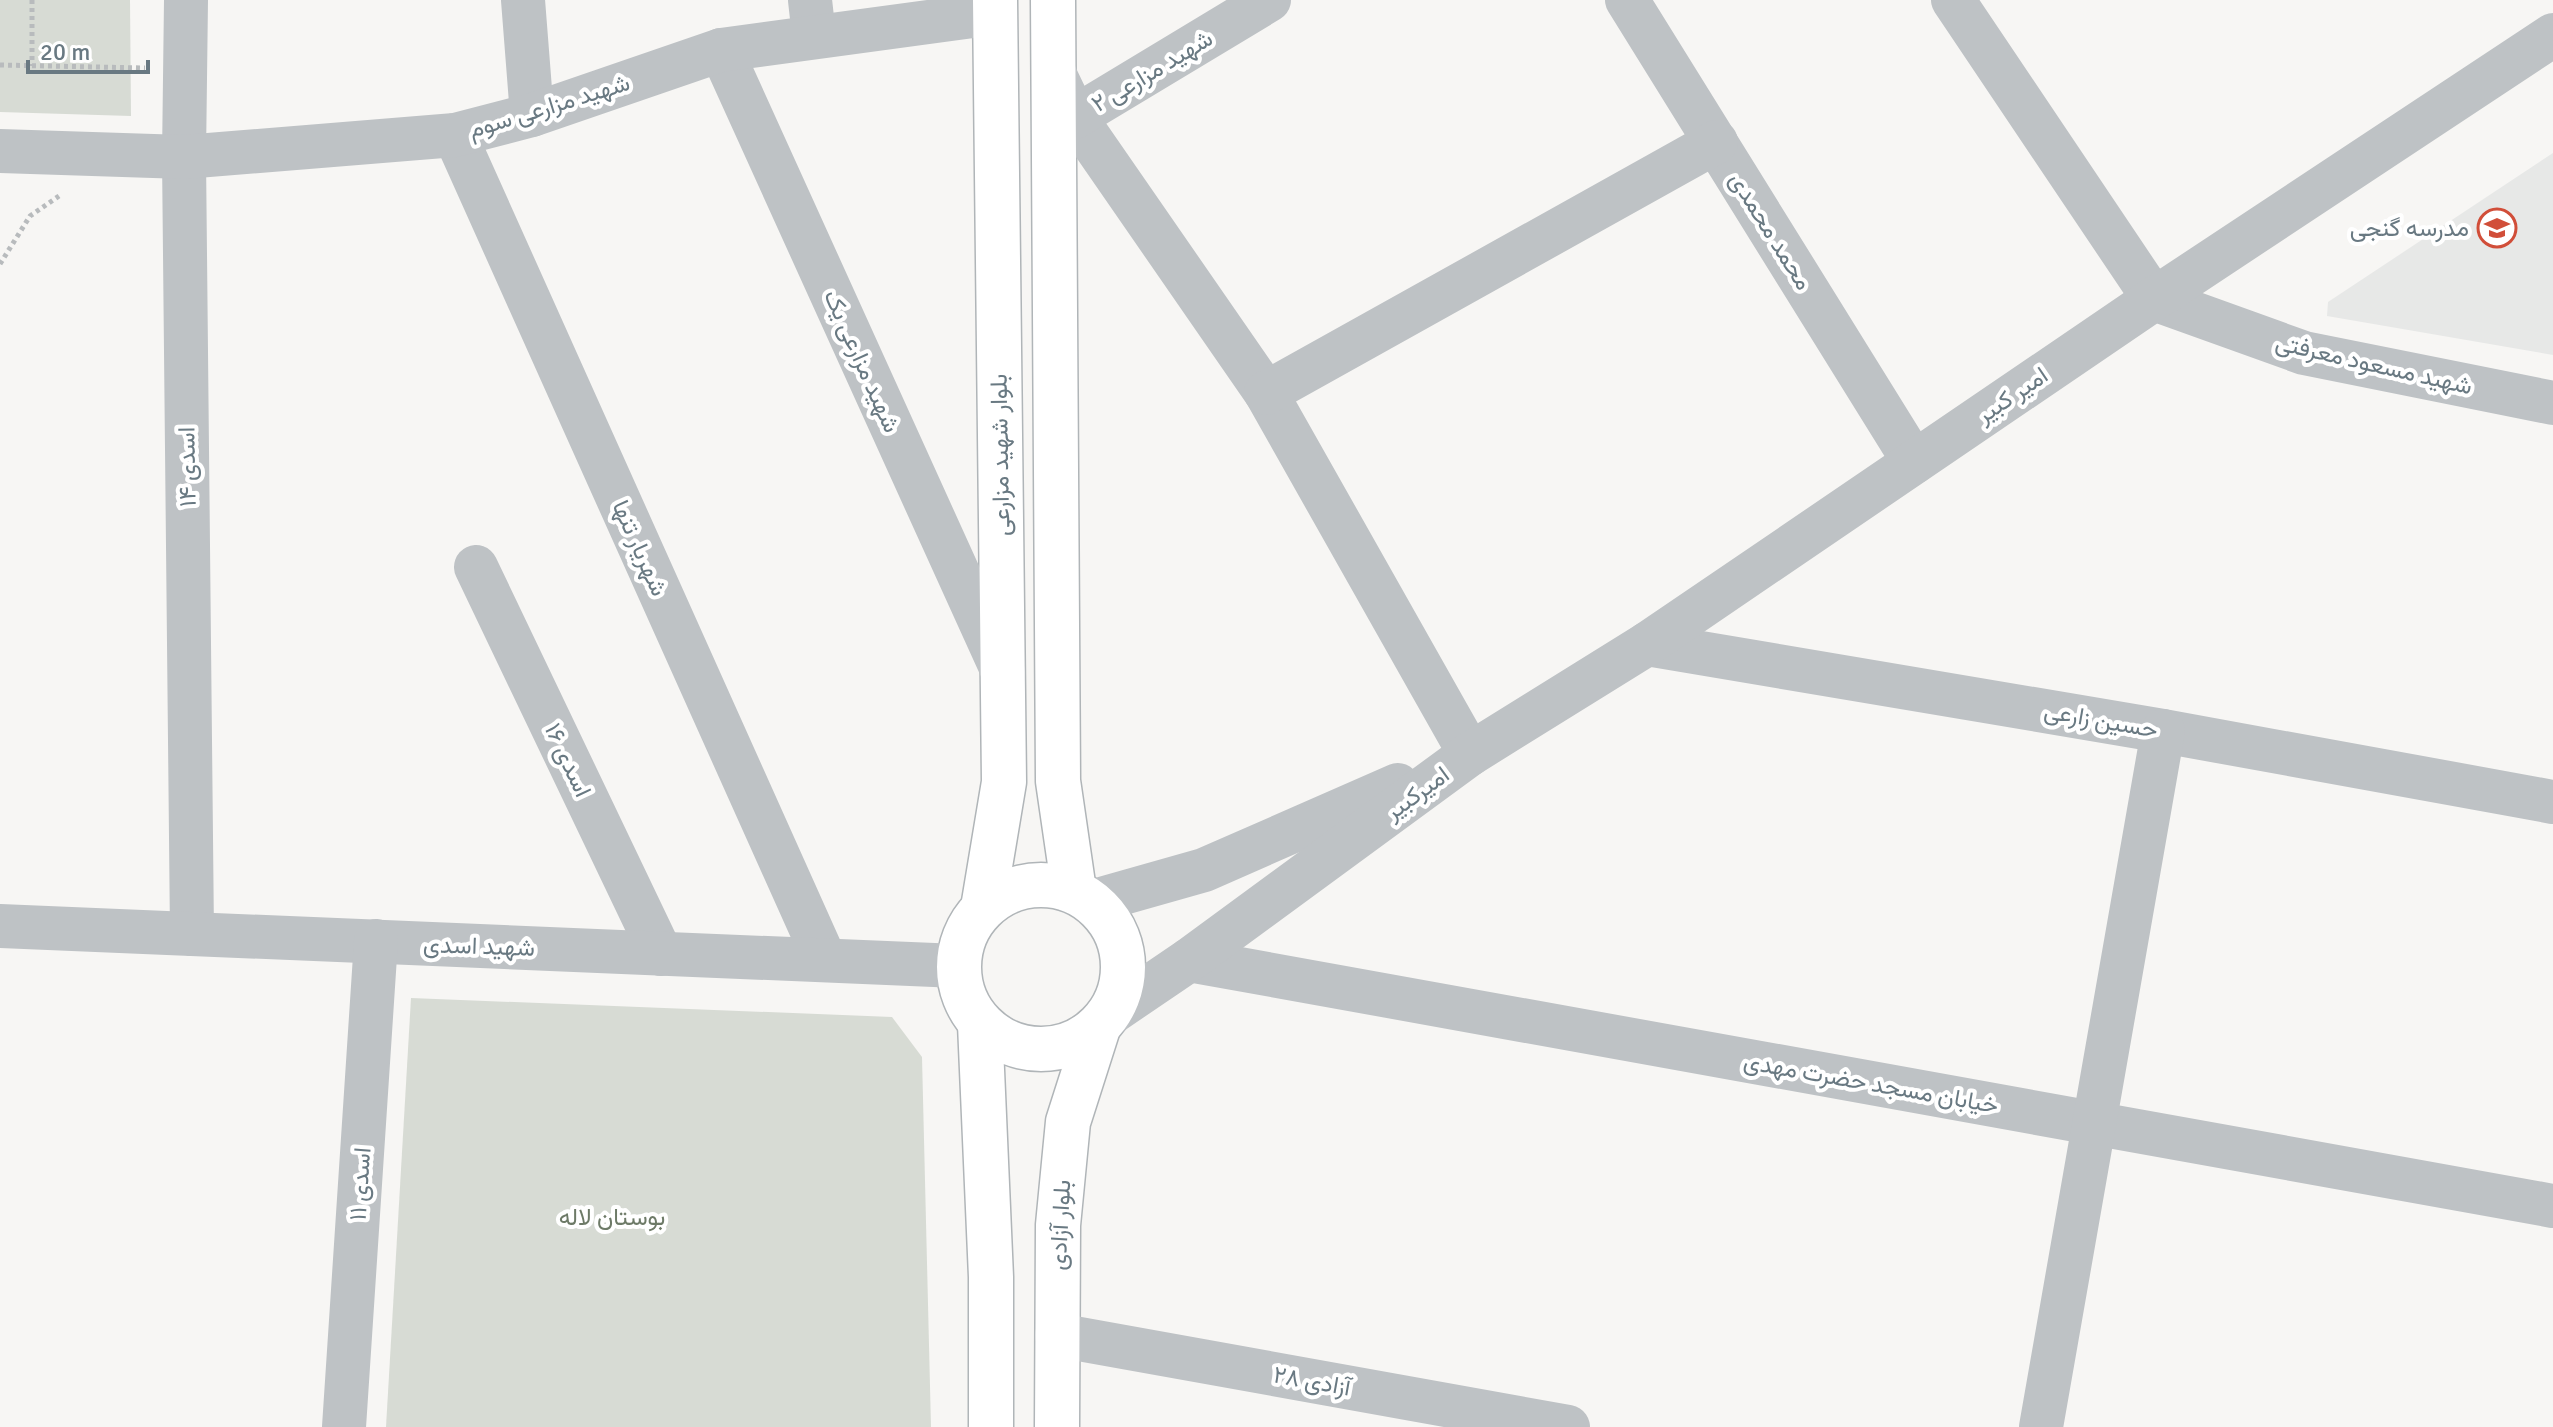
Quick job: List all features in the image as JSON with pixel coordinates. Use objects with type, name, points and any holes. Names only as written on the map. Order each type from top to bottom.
[{"type":"main road","points":[[1053,0],[1058,781],[1083,897]]},
{"type":"main road","name":"بلوار شهید مزارعی","points":[[983,908],[1004,782],[995,7]]},
{"type":"main road","points":[[1042,885],[1083,897],[1108,919],[1120,942],[1124,966],[1121,990],[1104,1020],[1071,1045],[1038,1050],[1007,1043],[980,1024],[963,997],[958,966],[965,934],[983,908],[1010,891],[1042,885]]},
{"type":"main road","name":"بلوار آزادی","points":[[1057,1427],[1058,1225],[1068,1122],[1104,1020]]},
{"type":"main road","points":[[980,1024],[991,1277],[991,1427]]},
{"type":"street","name":"اسدی ۱۴","points":[[186,0],[184,157],[192,934]]},
{"type":"street","points":[[523,0],[532,115]]},
{"type":"street","name":"شهید مزارعی ۲","points":[[1075,117],[1269,0]]},
{"type":"street","name":"محمد محمدی","points":[[1627,0],[1914,462]]},
{"type":"street","points":[[1953,0],[2154,299]]},
{"type":"street","name":"شهید مزارعی سوم","points":[[0,151],[184,157],[455,135],[532,115],[812,18],[995,7]]},
{"type":"street","name":"امیر کبیر","points":[[1470,754],[1647,644],[2154,299],[2553,35]]},
{"type":"street","name":"شهید مزارعی یک","points":[[721,50],[1003,672]]},
{"type":"street","points":[[1054,73],[1075,117],[1266,393],[1470,754]]},
{"type":"street","name":"شهریار تنها","points":[[455,135],[825,960]]},
{"type":"street","points":[[1266,393],[1716,142]]},
{"type":"street","name":"شهید مسعود معرفتی","points":[[2154,299],[2304,353],[2553,403]]},
{"type":"street","name":"اسدی ۱۶","points":[[476,567],[661,954]]},
{"type":"street","name":"حسین زارعی","points":[[1647,644],[2163,731],[2553,802]]},
{"type":"street","points":[[2041,1427],[2163,731]]},
{"type":"street","name":"امیرکبیر","points":[[1083,897],[1204,870],[1470,754]]},
{"type":"street","name":"امیرکبیر","points":[[1104,1020],[1470,754]]},
{"type":"street","name":"شهید اسدی","points":[[0,926],[958,966]]},
{"type":"street","name":"اسدی ۱۱","points":[[344,1427],[376,941]]},
{"type":"street","name":"خیابان مسجد حضرت مهدی","points":[[1189,960],[2553,1206]]},
{"type":"street","name":"آزادی ۲۸","points":[[1057,1335],[1568,1427]]},
{"type":"path","points":[[32,0],[32,66]]},
{"type":"path","points":[[0,65],[186,69]]},
{"type":"path","points":[[0,264],[30,216],[120,156]]},
{"type":"shaded area","name":"مدرسه گنجی","points":[[2553,153],[2553,355],[2327,316],[2328,302]]},
{"type":"green space","points":[[0,0],[130,0],[131,116],[0,112]]},
{"type":"green space","name":"بوستان لاله","points":[[411,998],[892,1017],[922,1057],[931,1427],[386,1427]]},
{"type":"place","name":"مدرسه گنجی","points":[[2497,228]]}]
